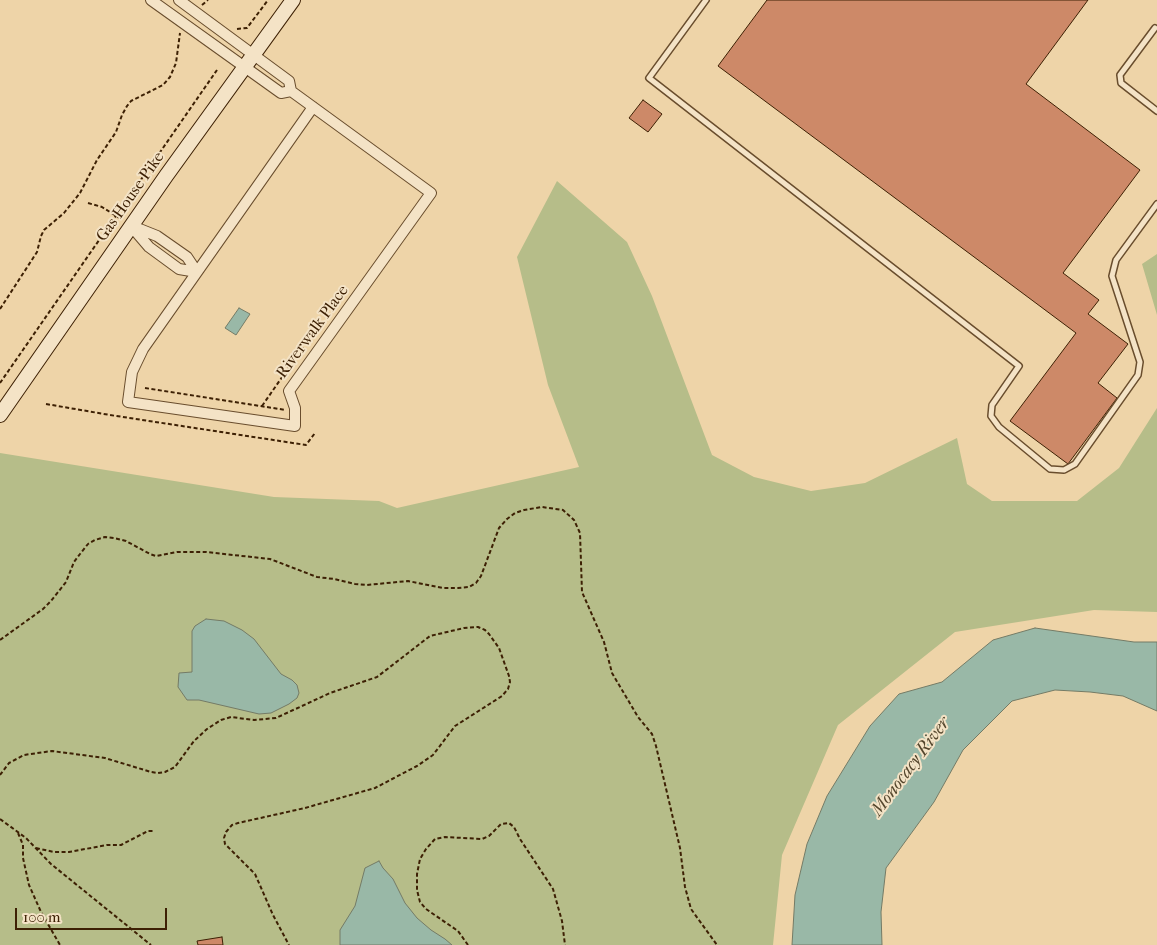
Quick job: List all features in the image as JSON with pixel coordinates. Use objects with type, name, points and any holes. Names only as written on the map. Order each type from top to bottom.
[{"type":"main road","name":"Gas House Pike","points":[[0,415],[131,226],[292,0]]},
{"type":"street","name":"Riverwalk Place","points":[[151,0],[281,93],[291,91]]},
{"type":"street","name":"Riverwalk Place","points":[[179,0],[289,81],[291,91],[313,107],[431,193],[289,391],[295,408],[295,426],[128,402],[132,372],[143,349],[313,107]]},
{"type":"street","points":[[131,226],[157,236],[187,257],[197,272]]},
{"type":"lane","points":[[706,0],[648,78],[1019,366],[992,404],[991,416],[999,427],[1050,469],[1064,470],[1075,464],[1138,375],[1140,362],[1112,276],[1116,260],[1157,204]]},
{"type":"lane","points":[[1156,28],[1120,75],[1121,83],[1157,111]]},
{"type":"path","points":[[201,6],[208,0]]},
{"type":"path","points":[[232,28],[247,28],[268,0]]},
{"type":"path","points":[[0,309],[9,292],[33,258],[44,230],[64,213],[80,194],[97,160],[116,132],[127,106],[131,101],[163,85],[170,76],[176,63],[178,39],[181,31]]},
{"type":"path","points":[[0,383],[217,70]]},
{"type":"path","points":[[88,203],[102,207],[131,226]]},
{"type":"path","points":[[262,406],[303,347]]},
{"type":"path","points":[[145,388],[287,410]]},
{"type":"path","points":[[46,404],[93,413],[306,445],[314,433]]},
{"type":"path","points":[[0,640],[43,609],[66,582],[74,562],[84,549],[95,540],[105,537],[126,541],[156,556],[177,552],[270,559],[317,577],[356,584],[367,585],[408,581],[443,588],[458,588],[469,587],[481,576],[499,528],[515,513],[542,507],[563,510],[574,520],[580,532],[582,592],[604,642],[612,673],[638,717],[652,734],[664,776],[680,848],[684,887],[691,909],[716,945]]},
{"type":"path","points":[[0,775],[9,763],[24,756],[52,751],[105,758],[158,773],[165,772],[175,767],[194,741],[221,720],[231,716],[254,720],[276,718],[330,693],[377,678],[430,636],[464,628],[478,627],[485,630],[499,648],[509,676],[508,688],[502,696],[455,726],[433,755],[417,766],[375,788],[305,808],[238,823],[232,825],[226,832],[225,844],[255,874],[289,945]]},
{"type":"path","points":[[0,819],[36,848],[50,864],[151,945]]},
{"type":"path","points":[[468,945],[458,931],[426,909],[420,902],[416,874],[420,859],[435,840],[445,836],[482,838],[489,836],[501,824],[509,823],[514,827],[553,889],[562,921],[565,945]]},
{"type":"path","points":[[36,848],[54,852],[69,852],[107,845],[121,845],[148,830],[155,832]]},
{"type":"path","points":[[17,831],[23,845],[23,858],[29,885],[41,912],[60,945]]},
{"type":"green space","points":[[557,181],[627,242],[652,296],[712,455],[754,477],[811,491],[865,483],[957,438],[967,484],[992,501],[1077,501],[1119,468],[1157,408],[1157,612],[1094,610],[955,632],[838,725],[782,855],[773,945],[0,945],[0,453],[274,497],[379,501],[397,508],[579,467],[548,385],[517,257]]},
{"type":"green space","points":[[1157,254],[1157,315],[1142,264]]},
{"type":"water","points":[[239,308],[250,314],[236,335],[225,328]]},
{"type":"water","points":[[206,619],[224,621],[242,630],[254,639],[281,674],[297,685],[299,693],[297,698],[271,713],[259,714],[199,700],[187,700],[178,687],[179,673],[192,672],[192,631],[195,626]]},
{"type":"water","name":"Monocacy River","points":[[1035,628],[1134,642],[1157,642],[1157,711],[1123,696],[1090,692],[1055,690],[1012,701],[963,750],[934,802],[886,868],[881,912],[882,945],[792,945],[795,895],[807,844],[827,796],[870,726],[899,694],[942,682],[993,640]]},
{"type":"water","points":[[379,861],[393,879],[405,903],[417,918],[452,945],[340,945],[340,930],[355,906],[365,868]]},
{"type":"building","points":[[767,0],[1088,0],[1026,84],[1140,170],[1063,273],[1099,300],[1088,314],[1128,344],[1098,383],[1117,398],[1068,464],[1010,421],[1076,333],[718,66]]},
{"type":"building","points":[[643,100],[662,114],[648,132],[629,118]]},
{"type":"building","points":[[222,937],[223,945],[198,945],[197,941]]}]
